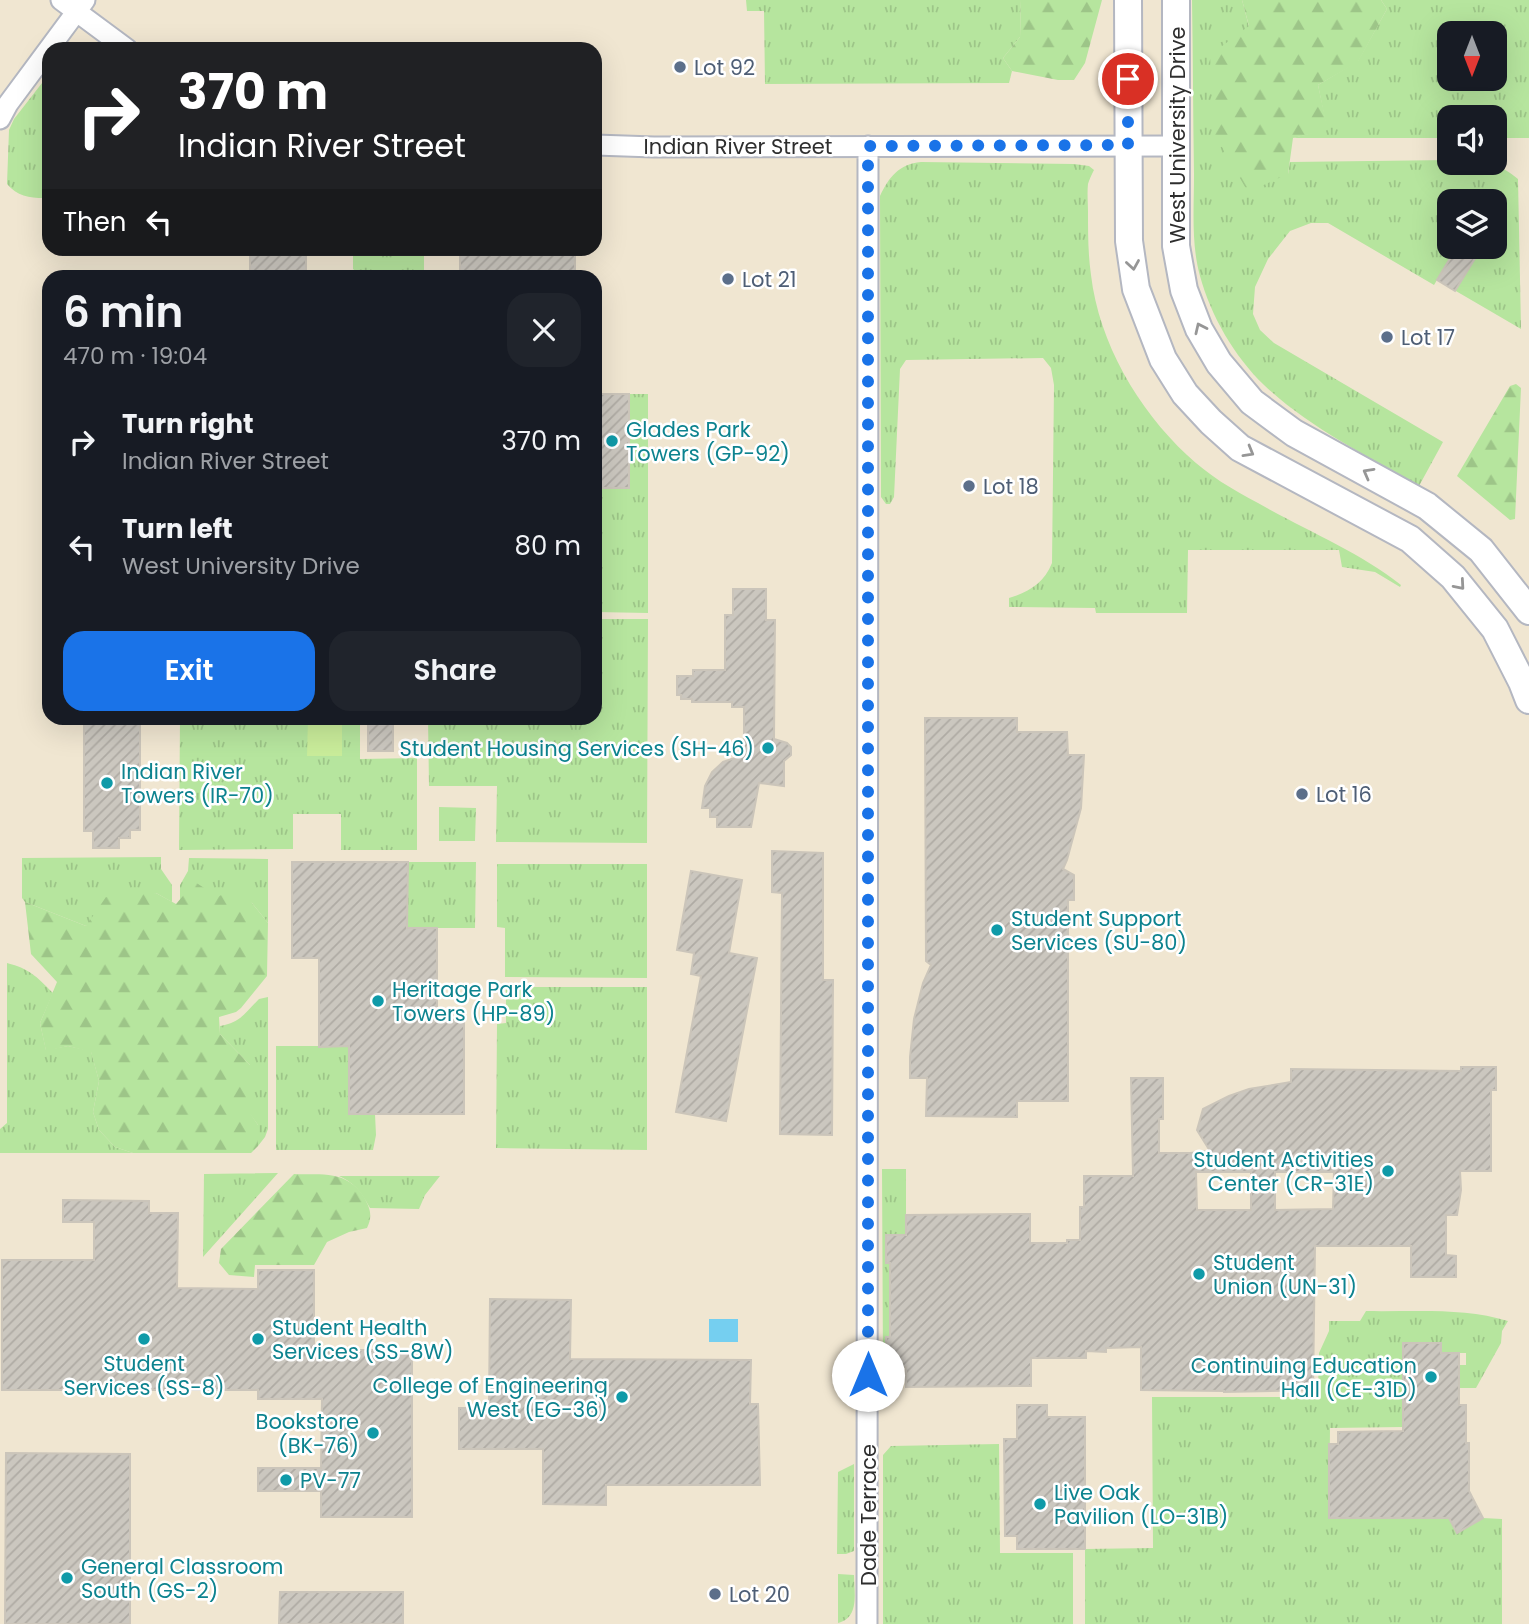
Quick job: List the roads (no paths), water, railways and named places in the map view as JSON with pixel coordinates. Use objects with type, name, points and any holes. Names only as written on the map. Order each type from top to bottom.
[{"type":"street","points":[[1128,0],[1129,241],[1136,289],[1163,359],[1185,394],[1240,448],[1410,539],[1443,568],[1495,629],[1529,700]]},
{"type":"street","name":"West University Drive","points":[[1176,0],[1176,246],[1184,290],[1199,329],[1219,363],[1252,402],[1294,433],[1427,506],[1481,550],[1529,611]]},
{"type":"street","points":[[49,42],[74,4],[119,42]]},
{"type":"street","points":[[0,119],[42,52]]},
{"type":"street","name":"Indian River Street","points":[[602,145],[1176,146]]},
{"type":"street","name":"Dade Terrace","points":[[867,1624],[868,146]]},
{"type":"water","points":[[709,1319],[738,1319],[738,1342],[709,1342]]},
{"type":"place","name":"Lot 92","points":[[680,67]]},
{"type":"place","name":"Lot 21","points":[[728,279]]},
{"type":"place","name":"Lot 17","points":[[1387,337]]},
{"type":"place","name":"Glades Park Towers (GP-92)","points":[[612,441]]},
{"type":"place","name":"Lot 18","points":[[969,486]]},
{"type":"place","name":"Student Housing Services (SH-46)","points":[[768,748]]},
{"type":"place","name":"Indian River Towers (IR-70)","points":[[107,783]]},
{"type":"place","name":"Lot 16","points":[[1302,794]]},
{"type":"place","name":"Student Support Services (SU-80)","points":[[997,930]]},
{"type":"place","name":"Heritage Park Towers (HP-89)","points":[[378,1001]]},
{"type":"place","name":"Student Activities Center (CR-31E)","points":[[1388,1171]]},
{"type":"place","name":"Student Union (UN-31)","points":[[1199,1274]]},
{"type":"place","name":"Student Services (SS-8)","points":[[144,1339]]},
{"type":"place","name":"Student Health Services (SS-8W)","points":[[258,1339]]},
{"type":"place","name":"Continuing Education Hall (CE-31D)","points":[[1431,1377]]},
{"type":"place","name":"College of Engineering West (EG-36)","points":[[622,1397]]},
{"type":"place","name":"Bookstore (BK-76)","points":[[373,1433]]},
{"type":"place","name":"PV-77","points":[[286,1480]]},
{"type":"place","name":"Live Oak Pavilion (LO-31B)","points":[[1040,1504]]},
{"type":"place","name":"General Classroom South (GS-2)","points":[[67,1578]]},
{"type":"place","name":"Lot 20","points":[[715,1594]]}]
